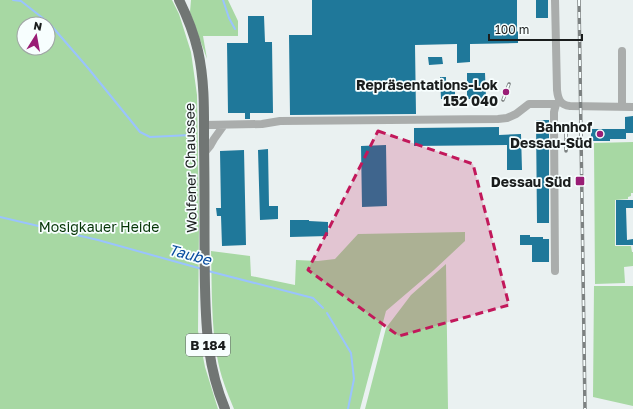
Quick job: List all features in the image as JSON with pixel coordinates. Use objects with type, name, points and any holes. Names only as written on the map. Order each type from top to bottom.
[{"type":"main road","name":"Wolfener Chaussee","points":[[179,0],[198,50],[203,88],[206,327],[212,372],[225,409]]},
{"type":"street","points":[[555,0],[558,97],[558,103],[554,112],[556,271]]},
{"type":"street","points":[[622,51],[622,107]]},
{"type":"street","points":[[204,125],[262,124],[280,121],[498,119],[507,118],[516,114],[529,104],[558,103],[566,106],[604,110],[633,107]]},
{"type":"street","points":[[205,152],[224,125]]},
{"type":"highlighted area","points":[[378,131],[473,164],[509,305],[399,336],[308,270]]},
{"type":"green space","name":"Mosigkauer Heide","points":[[0,0],[172,0],[179,14],[191,52],[197,95],[199,225],[198,331],[205,367],[218,409],[0,409]]},
{"type":"green space","points":[[191,0],[228,0],[238,21],[238,36],[203,36],[207,59],[190,12]]},
{"type":"green space","points":[[633,142],[633,193],[631,193],[631,196],[628,197],[628,199],[615,200],[615,246],[631,246],[633,252],[633,266],[624,267],[625,283],[595,284],[594,143]]},
{"type":"green space","points":[[465,232],[465,241],[386,311],[360,409],[234,409],[222,377],[215,343],[212,304],[211,251],[250,256],[251,276],[295,285],[296,260],[318,261],[335,259],[358,234]]},
{"type":"green space","points":[[446,264],[448,409],[365,409],[386,328],[411,295]]},
{"type":"green space","points":[[594,286],[633,286],[633,406],[593,397]]},
{"type":"building","points":[[312,0],[517,0],[518,43],[470,44],[470,62],[457,63],[457,44],[415,45],[416,114],[290,115],[289,35],[312,35]]},
{"type":"building","points":[[536,0],[548,0],[548,18],[536,18]]},
{"type":"building","points":[[248,16],[264,16],[265,42],[272,42],[273,113],[250,113],[250,119],[245,119],[245,113],[228,113],[227,43],[248,43]]},
{"type":"building","points":[[428,57],[442,57],[443,64],[429,65]]},
{"type":"building","points":[[467,73],[485,73],[486,99],[467,99]]},
{"type":"building","points":[[440,77],[446,77],[446,85],[455,85],[455,99],[441,99]]},
{"type":"building","points":[[633,116],[633,133],[626,133],[626,139],[591,141],[591,129],[625,129],[625,117]]},
{"type":"building","points":[[536,120],[549,120],[549,223],[537,223]]},
{"type":"building","points":[[499,127],[499,135],[521,134],[522,170],[507,170],[507,145],[414,146],[414,128]]},
{"type":"building","points":[[386,145],[387,206],[362,207],[361,146]]},
{"type":"building","points":[[268,149],[269,206],[278,206],[278,219],[260,220],[258,150]]},
{"type":"building","points":[[244,150],[246,245],[222,246],[221,216],[217,216],[216,208],[221,208],[220,151]]},
{"type":"building","points":[[616,200],[633,200],[633,208],[626,208],[627,240],[633,239],[633,245],[616,245]]},
{"type":"building","points":[[290,220],[328,222],[328,236],[290,237]]},
{"type":"building","points":[[520,235],[530,235],[530,237],[543,237],[543,239],[549,239],[549,262],[532,262],[532,245],[520,245]]},
{"type":"waterway","points":[[13,0],[21,1],[49,23],[140,132],[150,137],[191,135]]},
{"type":"waterway","points":[[223,0],[229,18],[235,29]]},
{"type":"waterway","name":"Taube","points":[[0,217],[98,240],[202,269]]},
{"type":"waterway","name":"Taube","points":[[208,271],[313,298],[323,308]]},
{"type":"waterway","name":"Taube","points":[[327,313],[351,353],[354,379],[348,409]]},
{"type":"railway","points":[[579,0],[585,409]]},
{"type":"railway","points":[[503,100],[509,84]]},
{"type":"railway","points":[[566,132],[566,151]]},
{"type":"place","name":"Repräsentations-Lok 152 040","points":[[506,92]]},
{"type":"place","name":"Bahnhof Dessau-Süd","points":[[600,134]]},
{"type":"place","name":"Dessau Süd","points":[[580,181]]}]
